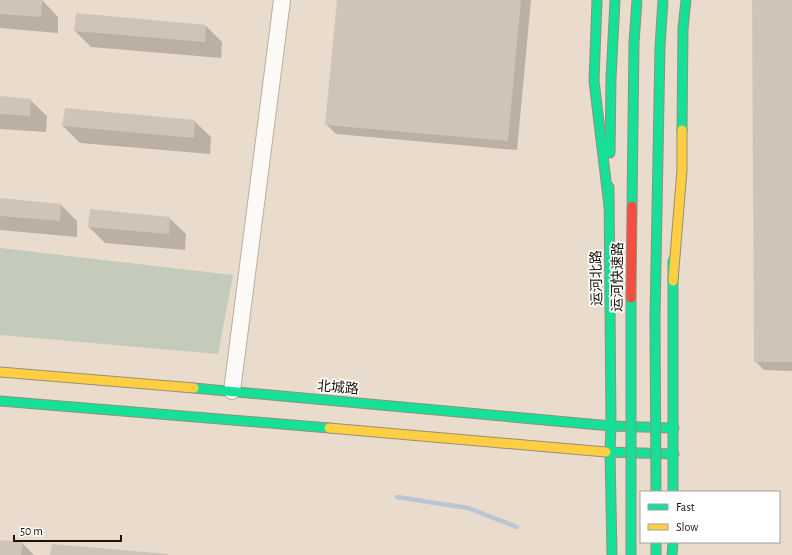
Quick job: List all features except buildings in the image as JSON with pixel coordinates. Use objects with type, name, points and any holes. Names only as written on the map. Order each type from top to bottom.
[{"type":"main road","points":[[597,0],[594,81],[609,206]]},
{"type":"main road","name":"运河北路","points":[[612,555],[609,206],[611,80],[615,0]]},
{"type":"main road","name":"运河快速路","points":[[631,555],[631,319],[634,43],[637,0]]},
{"type":"main road","points":[[656,491],[656,302],[660,47],[663,0]]},
{"type":"main road","points":[[674,36],[677,0]]},
{"type":"main road","points":[[673,281],[682,170],[683,30],[686,0]]},
{"type":"main road","points":[[673,130],[673,491]]},
{"type":"main road","name":"北城路","points":[[0,372],[232,391],[611,426],[674,428]]},
{"type":"main road","points":[[0,401],[610,452],[674,454]]},
{"type":"main road","points":[[656,543],[656,555]]},
{"type":"main road","points":[[672,555],[673,543]]},
{"type":"street","points":[[232,391],[282,0]]},
{"type":"green space","points":[[0,248],[233,275],[218,354],[0,335]]},
{"type":"waterway","points":[[397,497],[468,508],[517,527]]},
{"type":"traffic: fast","points":[[597,0],[594,81],[609,206]]},
{"type":"traffic: fast","points":[[610,153],[611,79],[615,0]]},
{"type":"traffic: fast","points":[[632,206],[634,43],[637,0]]},
{"type":"traffic: fast","points":[[656,491],[655,318],[660,47],[663,0]]},
{"type":"traffic: fast","points":[[682,130],[683,29],[686,0]]},
{"type":"traffic: fast","points":[[609,187],[612,555]]},
{"type":"traffic: fast","points":[[673,261],[673,491]]},
{"type":"traffic: fast","points":[[631,298],[631,555]]},
{"type":"traffic: fast","points":[[194,388],[611,426],[674,428]]},
{"type":"traffic: fast","points":[[0,401],[329,428]]},
{"type":"traffic: fast","points":[[606,452],[674,454]]},
{"type":"traffic: fast","points":[[656,543],[656,555]]},
{"type":"traffic: fast","points":[[672,555],[673,543]]},
{"type":"traffic: slow","points":[[673,281],[682,170],[682,130]]},
{"type":"traffic: slow","points":[[0,372],[194,388]]},
{"type":"traffic: slow","points":[[329,428],[606,452]]},
{"type":"traffic: jam","points":[[631,298],[632,206]]}]
